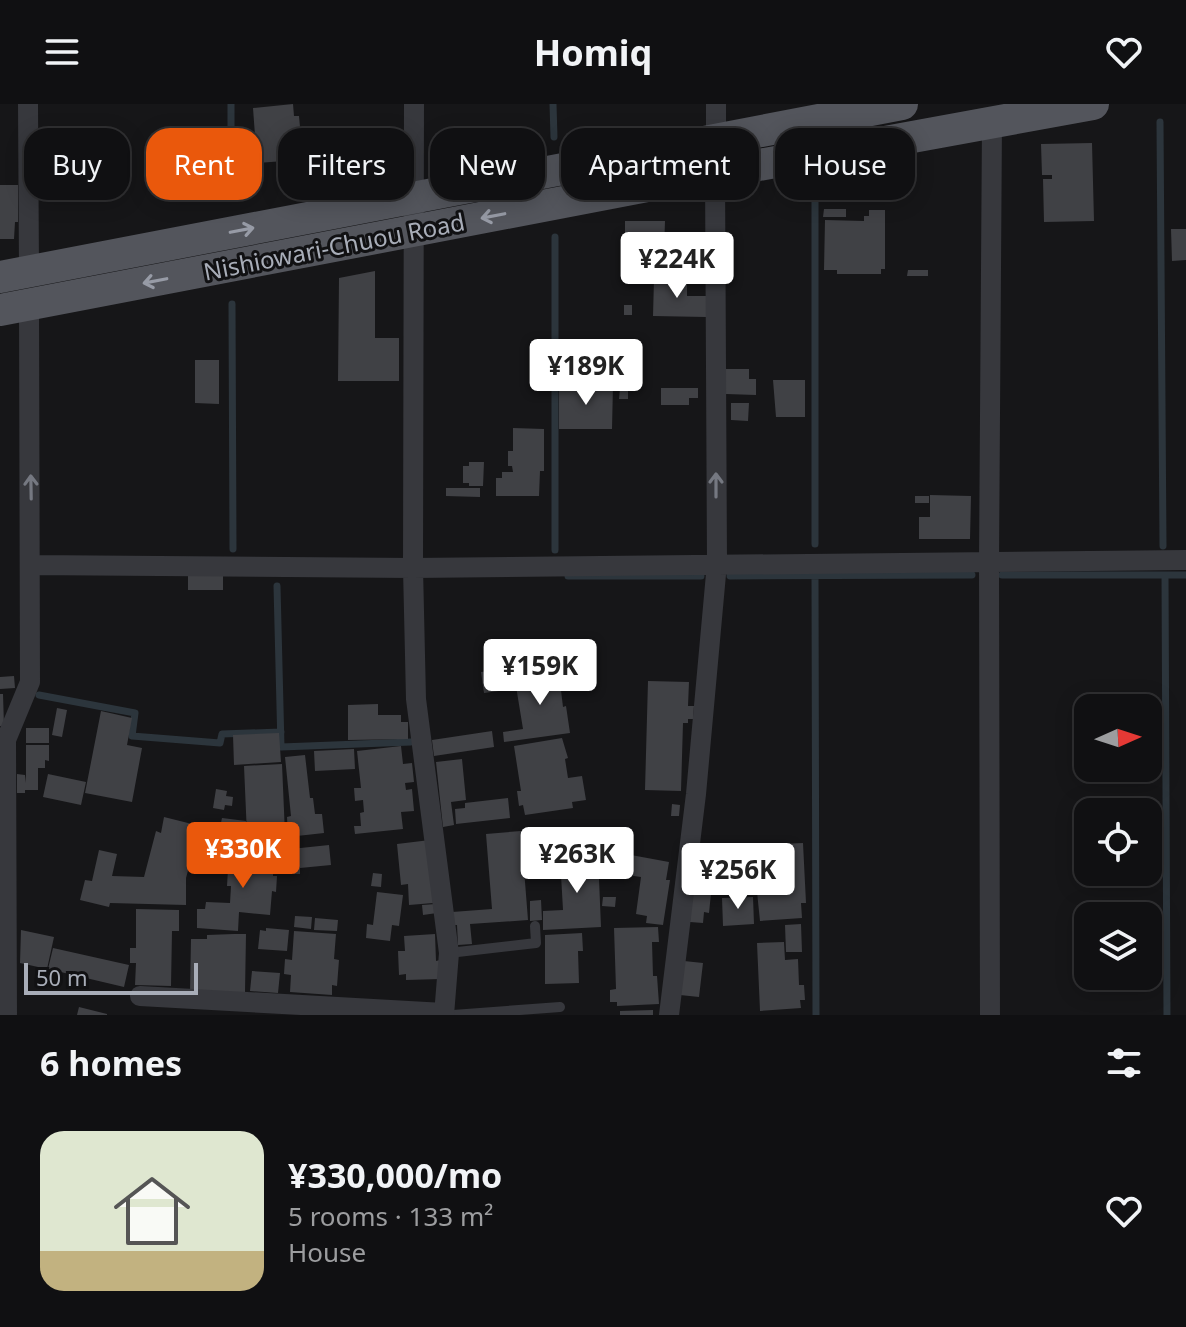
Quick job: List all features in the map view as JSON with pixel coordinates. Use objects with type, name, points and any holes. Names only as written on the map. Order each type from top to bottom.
[{"type":"main road","name":"Nishiowari-Chuou Road","points":[[759,131],[902,104]]},
{"type":"main road","name":"Nishiowari-Chuou Road","points":[[759,165],[1093,104]]},
{"type":"main road","name":"Nishiowari-Chuou Road","points":[[15,274],[561,168]]},
{"type":"main road","name":"Nishiowari-Chuou Road","points":[[14,308],[575,200]]},
{"type":"street","points":[[15,274],[28,104]]},
{"type":"street","points":[[140,996],[447,1014],[449,953],[416,699],[413,568],[414,104]]},
{"type":"street","points":[[716,104],[716,128]]},
{"type":"street","points":[[990,1015],[992,122]]},
{"type":"street","points":[[669,1015],[696,794],[717,563],[715,200]]},
{"type":"street","points":[[7,1015],[3,740],[30,682],[31,565],[14,308]]},
{"type":"street","points":[[31,565],[413,568],[1186,560]]},
{"type":"lane","points":[[449,953],[536,943],[535,926]]},
{"type":"lane","points":[[447,1014],[560,1007]]},
{"type":"building","points":[[293,104],[294,116],[299,116],[300,128],[278,128],[278,161],[262,163],[262,128],[254,128],[253,108]]},
{"type":"building","points":[[1092,143],[1094,221],[1044,222],[1043,179],[1052,179],[1052,175],[1042,175],[1041,144]]},
{"type":"building","points":[[0,185],[18,185],[18,222],[15,222],[14,239],[0,239]]},
{"type":"building","points":[[824,209],[846,209],[846,217],[823,217]]},
{"type":"building","points":[[869,210],[885,210],[885,269],[881,269],[881,274],[837,274],[837,270],[824,270],[825,220],[864,221],[864,216],[869,216]]},
{"type":"building","points":[[625,221],[665,221],[664,252],[625,252]]},
{"type":"building","points":[[1171,229],[1186,229],[1186,260],[1172,261]]},
{"type":"building","points":[[624,254],[645,254],[645,271],[624,271]]},
{"type":"building","points":[[908,270],[928,270],[928,276],[907,276]]},
{"type":"building","points":[[375,271],[375,338],[399,338],[399,381],[338,381],[339,278]]},
{"type":"building","points":[[654,279],[687,279],[687,296],[707,296],[706,317],[653,316]]},
{"type":"building","points":[[624,305],[632,305],[632,315],[624,315]]},
{"type":"building","points":[[195,360],[219,360],[219,404],[195,403]]},
{"type":"building","points":[[726,369],[749,369],[749,379],[756,379],[756,395],[726,394]]},
{"type":"building","points":[[773,380],[805,380],[805,417],[776,417]]},
{"type":"building","points":[[559,385],[613,385],[612,429],[559,429]]},
{"type":"building","points":[[628,387],[628,399],[619,399],[620,388]]},
{"type":"building","points":[[661,388],[698,388],[698,398],[689,398],[689,405],[661,405]]},
{"type":"building","points":[[731,403],[749,403],[748,421],[731,420]]},
{"type":"building","points":[[513,428],[544,429],[544,471],[540,471],[539,496],[496,496],[496,478],[502,478],[502,472],[513,472],[512,466],[508,466],[508,451],[513,451]]},
{"type":"building","points":[[469,462],[484,462],[483,486],[463,483],[463,466],[469,466]]},
{"type":"building","points":[[446,488],[480,488],[480,497],[446,496]]},
{"type":"building","points":[[930,495],[971,496],[970,539],[919,539],[919,517],[930,517]]},
{"type":"building","points":[[915,496],[929,496],[929,503],[915,503]]},
{"type":"building","points":[[188,576],[223,576],[223,590],[188,590]]},
{"type":"building","points":[[558,665],[570,733],[504,742],[503,732],[523,729],[515,680],[537,677],[535,669]]},
{"type":"building","points":[[511,668],[514,689],[484,693],[481,672]]},
{"type":"building","points":[[14,676],[15,688],[0,689],[0,677]]},
{"type":"building","points":[[648,681],[689,682],[688,706],[694,706],[693,719],[683,723],[681,791],[645,790]]},
{"type":"building","points":[[0,694],[3,694],[4,726],[0,726]]},
{"type":"building","points":[[378,704],[378,715],[401,715],[401,722],[408,722],[408,739],[348,740],[348,705]]},
{"type":"building","points":[[57,708],[67,710],[62,737],[52,735]]},
{"type":"building","points":[[101,711],[132,718],[127,745],[142,748],[132,802],[85,793]]},
{"type":"building","points":[[26,728],[49,728],[49,743],[26,743]]},
{"type":"building","points":[[492,731],[494,747],[434,756],[432,740]]},
{"type":"building","points":[[279,733],[281,762],[234,765],[233,735]]},
{"type":"building","points":[[562,738],[568,758],[565,759],[568,778],[582,776],[586,800],[572,802],[573,808],[525,815],[523,805],[519,806],[517,791],[521,791],[514,746]]},
{"type":"building","points":[[26,745],[49,745],[49,761],[45,760],[45,768],[38,768],[38,790],[17,793],[17,774],[25,775],[26,783]]},
{"type":"building","points":[[401,746],[403,764],[412,763],[414,782],[405,783],[406,790],[412,789],[414,811],[401,812],[403,829],[355,834],[354,826],[361,826],[360,813],[364,812],[363,800],[355,801],[354,788],[361,788],[357,751]]},
{"type":"building","points":[[354,749],[355,769],[315,771],[314,751]]},
{"type":"building","points":[[305,755],[310,798],[313,798],[315,814],[322,814],[324,833],[288,837],[287,817],[291,816],[285,757]]},
{"type":"building","points":[[462,759],[466,800],[451,802],[454,825],[443,827],[436,762]]},
{"type":"building","points":[[282,764],[285,834],[247,835],[244,766]]},
{"type":"building","points":[[48,774],[86,782],[81,805],[43,797]]},
{"type":"building","points":[[216,789],[227,791],[226,796],[233,797],[232,806],[225,805],[224,810],[213,808]]},
{"type":"building","points":[[508,798],[510,818],[456,824],[455,809],[465,808],[465,803]]},
{"type":"building","points":[[672,804],[680,805],[679,816],[671,816]]},
{"type":"building","points":[[164,817],[200,826],[186,878],[186,905],[110,903],[109,907],[80,900],[85,880],[92,881],[99,850],[117,854],[112,876],[144,877],[156,831],[161,833]]},
{"type":"building","points":[[222,818],[246,821],[244,836],[219,832]]},
{"type":"building","points":[[521,831],[528,920],[470,924],[472,944],[458,945],[457,925],[453,925],[452,912],[492,909],[486,834]]},
{"type":"building","points":[[430,840],[433,903],[409,905],[408,884],[401,885],[397,844]]},
{"type":"building","points":[[803,843],[806,903],[801,903],[802,918],[760,921],[756,882],[762,882],[761,850],[780,849],[780,844]]},
{"type":"building","points":[[757,844],[759,869],[717,871],[716,846]]},
{"type":"building","points":[[329,845],[331,865],[300,868],[300,874],[293,874],[291,849]]},
{"type":"building","points":[[234,847],[279,850],[278,861],[273,861],[273,876],[277,876],[270,915],[239,912],[238,931],[197,928],[197,909],[205,909],[206,902],[230,903],[228,869],[232,870]]},
{"type":"building","points":[[698,853],[715,855],[709,913],[704,912],[703,923],[690,922],[692,880],[696,881]]},
{"type":"building","points":[[598,855],[601,927],[543,930],[543,911],[563,910],[560,857]]},
{"type":"building","points":[[631,855],[669,862],[666,880],[670,880],[663,925],[646,923],[647,916],[636,914],[641,877],[627,875]]},
{"type":"building","points":[[373,873],[382,874],[381,887],[371,886]]},
{"type":"building","points":[[377,892],[403,895],[399,926],[392,925],[390,941],[366,938],[367,924],[373,925]]},
{"type":"building","points":[[603,897],[616,897],[615,907],[602,906]]},
{"type":"building","points":[[753,897],[754,924],[723,926],[722,898]]},
{"type":"building","points":[[541,900],[542,920],[530,921],[530,901]]},
{"type":"building","points":[[436,904],[437,913],[423,915],[422,905]]},
{"type":"building","points":[[136,909],[179,910],[179,931],[172,931],[171,986],[135,985],[136,963],[130,963],[130,948],[136,948]]},
{"type":"building","points":[[295,916],[312,917],[311,929],[294,927]]},
{"type":"building","points":[[315,918],[338,920],[337,931],[314,930]]},
{"type":"building","points":[[801,924],[802,952],[786,952],[785,925]]},
{"type":"building","points":[[658,927],[659,942],[652,942],[653,976],[657,976],[659,1004],[617,1006],[617,1002],[610,1002],[610,990],[616,989],[614,928]]},
{"type":"building","points":[[266,928],[289,930],[287,951],[258,949],[260,930],[266,931]]},
{"type":"building","points":[[21,930],[54,937],[47,969],[20,963]]},
{"type":"building","points":[[294,931],[336,934],[334,959],[339,960],[337,986],[332,985],[332,995],[290,992],[291,975],[284,974],[285,959],[292,960]]},
{"type":"building","points":[[582,933],[583,951],[578,951],[579,983],[545,984],[545,935]]},
{"type":"building","points":[[246,934],[245,992],[190,992],[191,939],[207,939],[207,935]]},
{"type":"building","points":[[435,934],[436,961],[440,960],[441,979],[406,980],[406,974],[399,975],[398,951],[405,951],[404,936]]},
{"type":"building","points":[[784,942],[785,960],[798,959],[799,985],[804,985],[805,1000],[800,1000],[801,1008],[760,1011],[757,943]]},
{"type":"building","points":[[53,948],[129,965],[124,987],[48,969]]},
{"type":"building","points":[[684,961],[703,963],[699,997],[680,995]]},
{"type":"building","points":[[252,971],[280,973],[278,993],[250,991]]},
{"type":"building","points":[[79,1007],[107,1014],[107,1015],[77,1015]]},
{"type":"building","points":[[653,1010],[653,1015],[620,1015],[620,1011]]},
{"type":"waterway","points":[[231,104],[231,128]]},
{"type":"waterway","points":[[553,104],[554,137]]},
{"type":"waterway","points":[[1160,122],[1163,546]]},
{"type":"waterway","points":[[815,200],[815,544]]},
{"type":"waterway","points":[[555,237],[555,550]]},
{"type":"waterway","points":[[232,304],[233,549]]},
{"type":"waterway","points":[[730,576],[972,575]]},
{"type":"waterway","points":[[1002,575],[1186,575]]},
{"type":"waterway","points":[[1165,575],[1167,1015]]},
{"type":"waterway","points":[[568,576],[701,576]]},
{"type":"waterway","points":[[815,576],[816,1015]]},
{"type":"waterway","points":[[277,586],[281,747],[411,742]]},
{"type":"waterway","points":[[39,695],[135,713],[132,736],[220,743],[222,734],[281,732]]}]
